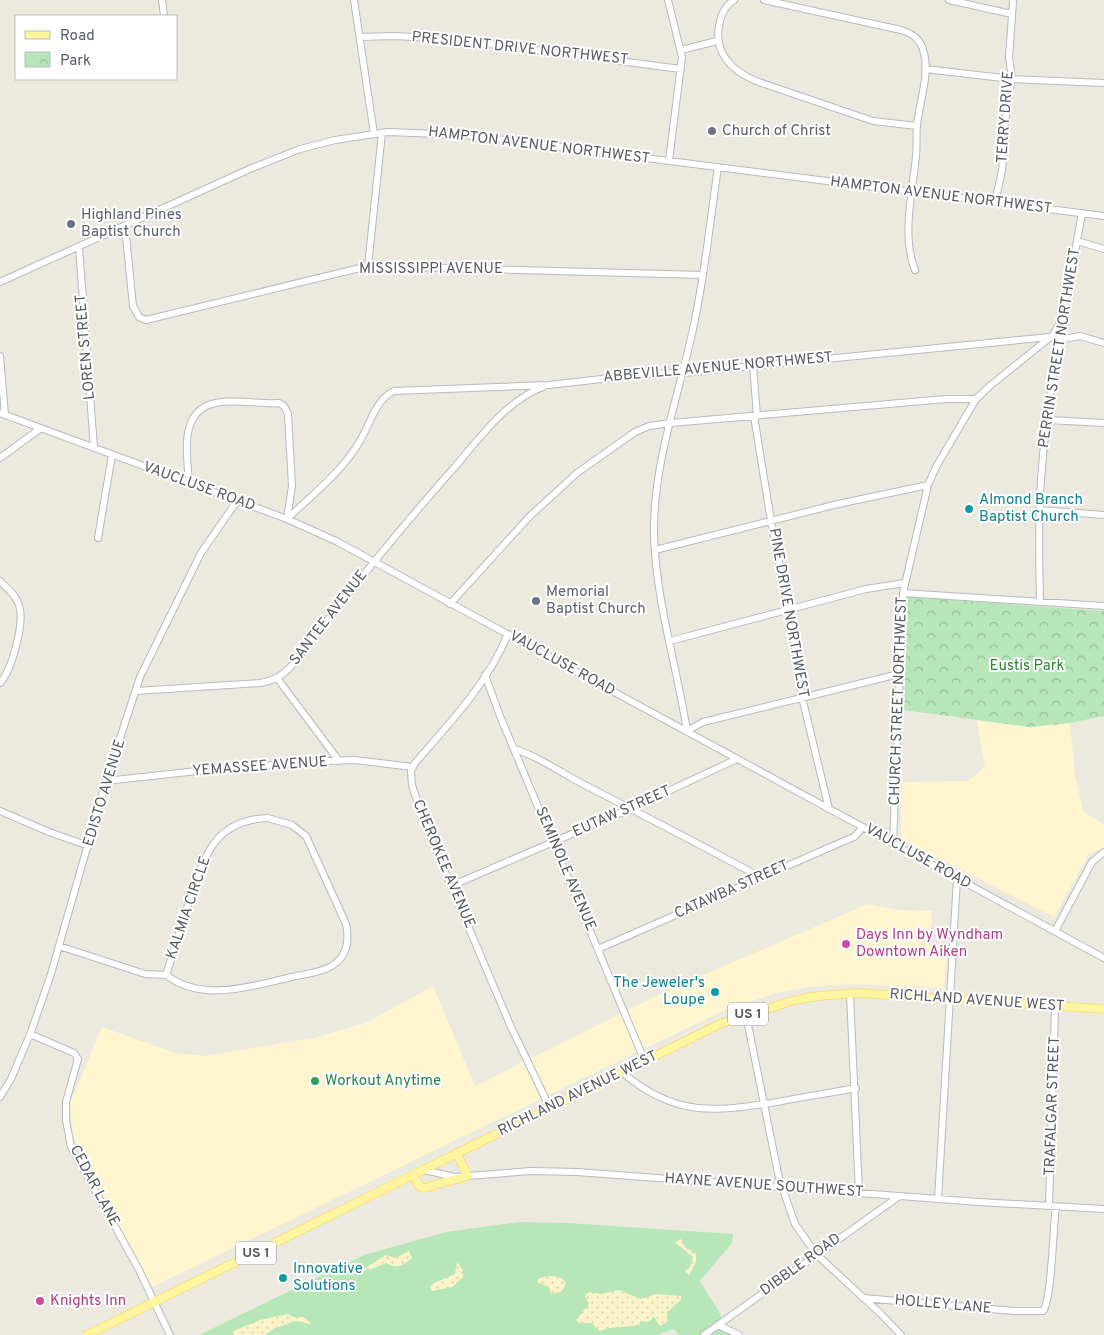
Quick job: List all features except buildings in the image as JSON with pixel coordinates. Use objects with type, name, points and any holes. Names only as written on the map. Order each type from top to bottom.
[{"type":"main road","name":"RICHLAND AVENUE WEST","points":[[87,1335],[720,1024],[746,1014],[795,1000],[850,994],[905,995],[949,1000],[1104,1009]]},
{"type":"main road","points":[[414,1175],[419,1186],[424,1188],[468,1176],[457,1154]]},
{"type":"street","points":[[162,0],[164,15]]},
{"type":"street","points":[[354,0],[374,134]]},
{"type":"street","points":[[668,0],[681,50],[681,69],[669,161]]},
{"type":"street","points":[[734,0],[722,12],[717,41],[730,63],[743,75],[873,121],[917,126]]},
{"type":"street","points":[[764,0],[906,31],[920,42],[925,58],[925,69],[917,126],[918,144],[911,192],[910,245],[911,259],[915,270]]},
{"type":"street","points":[[949,0],[1012,14]]},
{"type":"street","name":"TERRY DRIVE","points":[[995,202],[1002,171],[1007,100],[1012,79],[1009,57],[1013,2]]},
{"type":"street","name":"PRESIDENT DRIVE NORTHWEST","points":[[360,37],[394,36],[450,39],[681,69]]},
{"type":"street","points":[[681,50],[717,41]]},
{"type":"street","points":[[925,69],[1012,79],[1104,83]]},
{"type":"street","name":"HAMPTON AVENUE NORTHWEST","points":[[0,282],[280,156],[335,140],[382,133],[420,132],[464,135],[1104,216]]},
{"type":"street","points":[[368,266],[382,133]]},
{"type":"street","points":[[718,167],[702,275],[683,374],[655,499],[655,550],[658,580],[687,731],[702,722],[899,674]]},
{"type":"street","name":"PERRIN STREET NORTHWEST","points":[[1040,602],[1040,510],[1048,420],[1058,340],[1082,214]]},
{"type":"street","name":"MISSISSIPPI AVENUE","points":[[125,226],[133,306],[139,317],[146,320],[368,266],[702,275]]},
{"type":"street","points":[[1077,241],[1104,249]]},
{"type":"street","name":"LOREN STREET","points":[[79,247],[94,448]]},
{"type":"street","name":"CHURCH STREET NORTHWEST","points":[[893,844],[898,764],[899,674],[903,593],[928,485],[936,467],[976,399],[1050,337],[1059,327],[1063,317]]},
{"type":"street","points":[[1058,340],[1080,336],[1104,343]]},
{"type":"street","name":"ABBEVILLE AVENUE NORTHWEST","points":[[287,519],[345,464],[372,421],[379,402],[387,395],[406,390],[549,385],[645,374],[683,374],[753,365],[1050,337]]},
{"type":"street","points":[[0,356],[3,414]]},
{"type":"street","name":"PINE DRIVE NORTHWEST","points":[[753,365],[756,416],[771,521],[789,609],[802,697],[828,808]]},
{"type":"street","name":"SANTEE AVENUE","points":[[136,691],[260,683],[277,678],[294,664],[374,561],[472,446],[508,408],[532,392],[549,385]]},
{"type":"street","points":[[450,604],[529,517],[577,473],[635,432],[649,426],[946,399],[976,399]]},
{"type":"street","points":[[189,483],[186,447],[190,424],[197,410],[206,405],[222,402],[279,404],[284,406],[288,414],[292,486],[287,519]]},
{"type":"street","name":"VAUCLUSE ROAD","points":[[3,414],[287,519],[374,561],[1104,958]]},
{"type":"street","points":[[1048,420],[1104,423]]},
{"type":"street","points":[[0,458],[41,428]]},
{"type":"street","points":[[98,538],[112,455]]},
{"type":"street","points":[[655,550],[902,489],[928,485]]},
{"type":"street","name":"EDISTO AVENUE","points":[[0,1098],[30,1034],[51,974],[106,781],[140,677],[212,534],[237,501]]},
{"type":"street","points":[[1040,510],[1104,515]]},
{"type":"street","points":[[0,581],[18,602],[21,617],[20,630],[8,669],[0,682]]},
{"type":"street","points":[[670,640],[866,589],[904,583]]},
{"type":"street","points":[[903,593],[1104,606]]},
{"type":"street","points":[[413,767],[485,675],[508,634]]},
{"type":"street","name":"SEMINOLE AVENUE","points":[[485,675],[645,1062]]},
{"type":"street","points":[[277,678],[339,761]]},
{"type":"street","points":[[514,749],[532,754],[580,783],[632,808],[760,877]]},
{"type":"street","name":"EUTAW STREET","points":[[451,886],[554,843],[737,759]]},
{"type":"street","name":"YEMASSEE AVENUE","points":[[106,781],[223,768],[355,760],[413,767]]},
{"type":"street","name":"CHEROKEE AVENUE","points":[[413,767],[411,778],[414,794],[511,1027],[550,1108]]},
{"type":"street","points":[[0,812],[89,846]]},
{"type":"street","name":"KALMIA CIRCLE","points":[[58,946],[145,974],[166,975],[179,985],[218,991],[266,983],[321,970],[336,962],[344,953],[347,942],[346,924],[316,855],[302,832],[286,822],[268,818],[242,824],[223,833],[202,862],[166,975]]},
{"type":"street","name":"CATAWBA STREET","points":[[598,949],[854,837],[862,827]]},
{"type":"street","points":[[1055,932],[1088,867],[1097,856],[1104,852]]},
{"type":"street","points":[[938,1199],[957,879]]},
{"type":"street","points":[[850,994],[856,1088],[859,1193]]},
{"type":"street","name":"TRAFALGAR STREET","points":[[1022,1312],[1040,1312],[1046,1307],[1053,1206],[1055,1006]]},
{"type":"street","points":[[746,1014],[766,1103],[782,1188],[795,1224],[816,1254],[901,1335]]},
{"type":"street","name":"CEDAR LANE","points":[[30,1034],[74,1052],[78,1059],[66,1102],[66,1120],[71,1147],[155,1303],[170,1335]]},
{"type":"street","points":[[623,1073],[639,1087],[672,1103],[686,1107],[722,1110],[856,1088]]},
{"type":"street","name":"HAYNE AVENUE SOUTHWEST","points":[[424,1170],[448,1176],[531,1171],[577,1172],[938,1199],[1104,1209]]},
{"type":"street","name":"DIBBLE ROAD","points":[[704,1335],[899,1196]]},
{"type":"street","name":"HOLLEY LANE","points":[[864,1298],[1022,1312]]},
{"type":"street","points":[[718,1325],[739,1335]]},
{"type":"shaded area","points":[[977,721],[1030,727],[1070,723],[1075,775],[1083,811],[1104,825],[1104,847],[1089,854],[1054,917],[901,839],[902,782],[968,781],[985,767]]},
{"type":"shaded area","points":[[868,904],[898,910],[932,911],[929,946],[948,947],[944,988],[852,984],[808,987],[780,992],[731,1007],[152,1287],[80,1154],[72,1132],[70,1104],[102,1027],[175,1053],[205,1056],[314,1038],[366,1023],[433,986],[475,1086],[671,989]]},
{"type":"green space","name":"Eustis Park","points":[[908,597],[1104,611],[1104,716],[1070,723],[1030,727],[904,710]]},
{"type":"green space","points":[[520,1222],[568,1223],[733,1234],[732,1243],[700,1281],[721,1315],[722,1328],[735,1335],[678,1335],[674,1329],[656,1335],[199,1335],[364,1255],[446,1232]]},
{"type":"sand","points":[[681,1239],[685,1247],[696,1254],[696,1262],[689,1275],[685,1271],[690,1267],[693,1257],[675,1242]]},
{"type":"sand","points":[[409,1251],[412,1258],[403,1265],[394,1266],[386,1263],[371,1269],[362,1270],[386,1255],[395,1258]]},
{"type":"sand","points":[[457,1262],[463,1270],[463,1277],[452,1287],[432,1291],[430,1286],[434,1283],[455,1274]]},
{"type":"sand","points":[[559,1277],[565,1281],[565,1286],[561,1292],[551,1294],[549,1287],[537,1282],[539,1278]]},
{"type":"sand","points":[[619,1290],[641,1299],[657,1294],[681,1296],[681,1300],[667,1312],[668,1321],[660,1326],[654,1317],[648,1322],[640,1321],[640,1324],[600,1331],[591,1323],[579,1323],[576,1320],[589,1304],[585,1297],[586,1294],[590,1292],[601,1294]]},
{"type":"sand","points":[[288,1314],[293,1317],[303,1317],[312,1324],[295,1321],[273,1329],[265,1335],[234,1335],[231,1332],[260,1320]]},
{"type":"place","name":"Church of Christ","points":[[712,131]]},
{"type":"place","name":"Highland Pines Baptist Church","points":[[71,224]]},
{"type":"place","name":"Almond Branch Baptist Church","points":[[969,509]]},
{"type":"place","name":"Memorial Baptist Church","points":[[536,601]]},
{"type":"place","name":"Days Inn by Wyndham Downtown Aiken","points":[[846,944]]},
{"type":"place","name":"The Jeweler's Loupe","points":[[715,992]]},
{"type":"place","name":"Workout Anytime","points":[[315,1081]]},
{"type":"place","name":"Innovative Solutions","points":[[283,1278]]},
{"type":"place","name":"Knights Inn","points":[[40,1301]]}]
